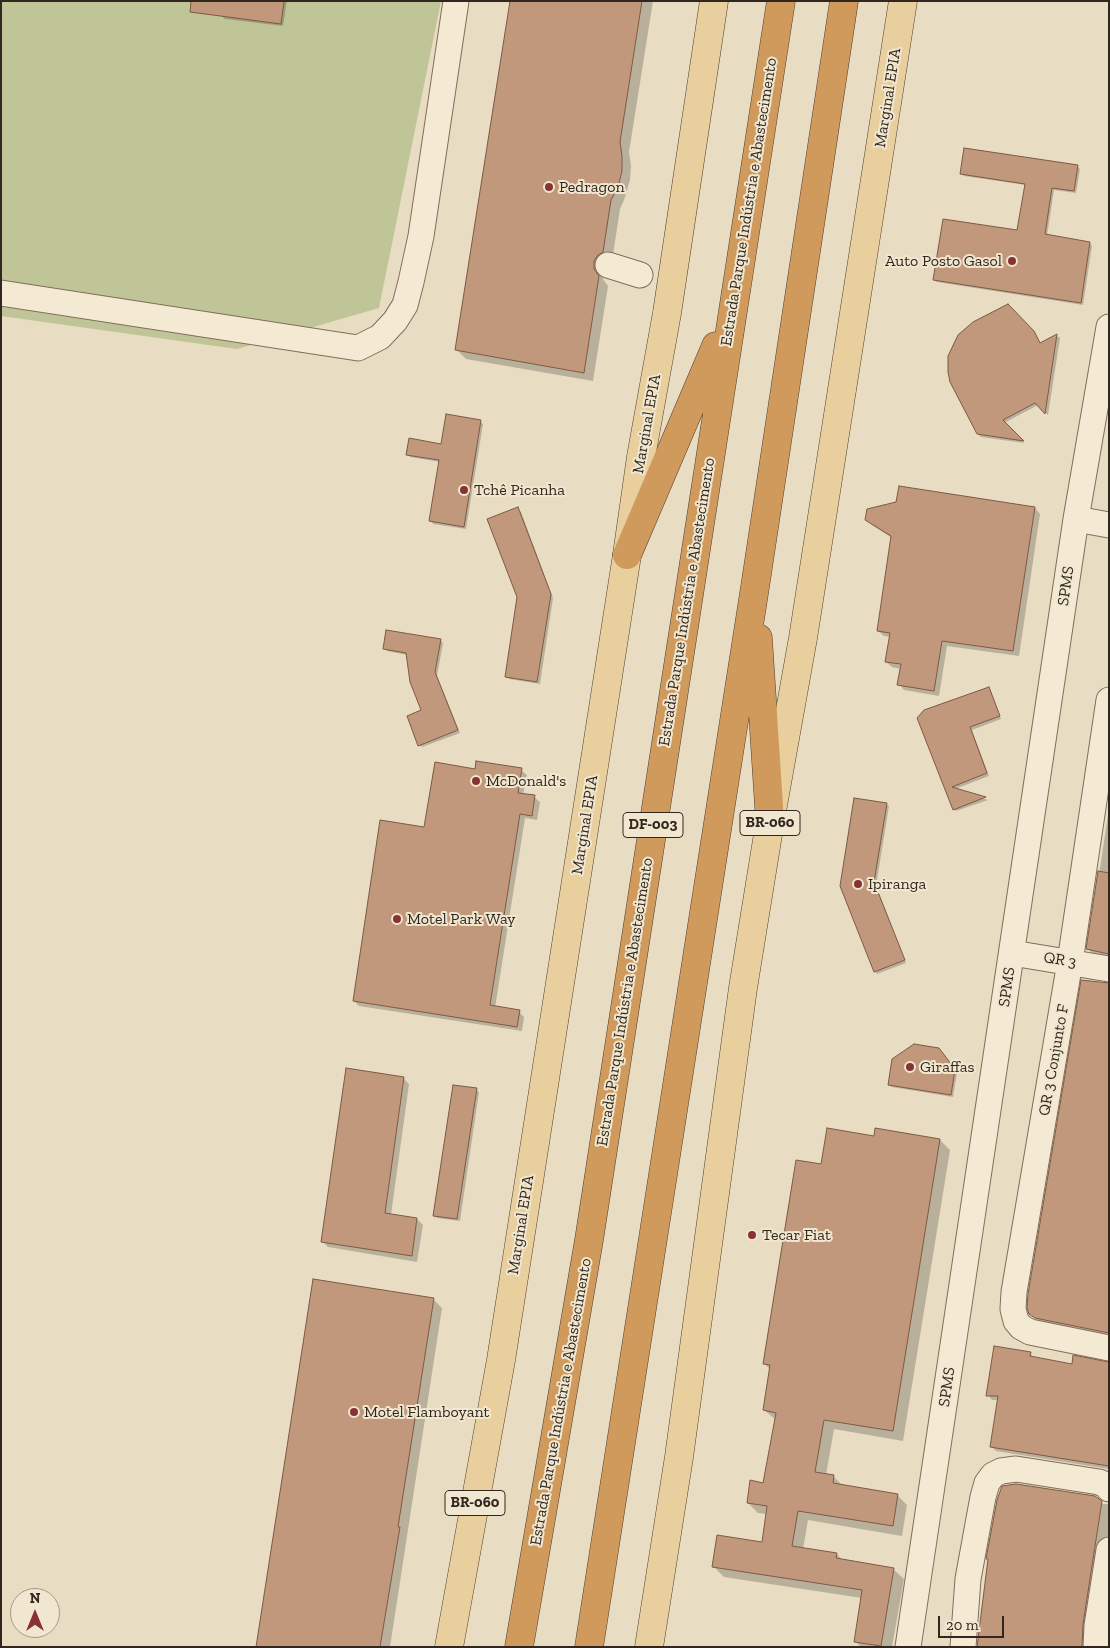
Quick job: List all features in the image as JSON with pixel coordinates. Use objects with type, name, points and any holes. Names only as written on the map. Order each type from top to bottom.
[{"type":"highway","name":"Estrada Parque Indústria e Abastecimento","points":[[519,1647],[589,1240],[781,1]]},
{"type":"highway","points":[[589,1647],[755,588],[844,1]]},
{"type":"highway","points":[[627,556],[732,308]]},
{"type":"highway","points":[[755,588],[770,822]]},
{"type":"main road","name":"Marginal EPIA","points":[[449,1647],[501,1360],[641,457],[667,313],[714,1]]},
{"type":"main road","name":"Marginal EPIA","points":[[649,1647],[680,1457],[743,988],[803,638],[903,1]]},
{"type":"street","points":[[1,293],[358,348],[380,337],[395,321],[405,305],[411,282],[421,236],[456,1]]},
{"type":"street","points":[[608,265],[640,275]]},
{"type":"street","name":"SPMS","points":[[908,1647],[1076,519],[1109,327]]},
{"type":"street","points":[[1076,519],[1109,525]]},
{"type":"street","name":"QR 3 Conjunto F","points":[[1109,700],[1070,962],[1014,1292],[1013,1309],[1016,1321],[1030,1332],[1109,1348]]},
{"type":"street","name":"QR 3","points":[[1012,953],[1109,969]]},
{"type":"street","points":[[963,1647],[968,1579],[983,1497],[987,1483],[993,1476],[1001,1471],[1016,1469],[1099,1482],[1106,1485],[1109,1489]]},
{"type":"street","points":[[1096,1647],[1097,1626],[1109,1550]]},
{"type":"green space","points":[[1,1],[441,1],[379,308],[237,349],[1,316]]},
{"type":"building","points":[[191,1],[284,1],[281,24],[190,12]]},
{"type":"building","name":"Pedragon","points":[[510,1],[642,1],[620,142],[622,171],[618,187],[611,200],[603,252],[594,261],[594,269],[599,276],[584,373],[455,350]]},
{"type":"building","name":"Auto Posto Gasol","points":[[964,148],[1078,165],[1074,191],[1052,188],[1045,234],[1090,242],[1081,303],[933,280],[943,219],[1017,230],[1025,184],[960,174]]},
{"type":"building","points":[[1008,304],[1034,331],[1040,343],[1057,334],[1045,414],[1035,403],[1003,420],[1024,441],[977,434],[950,382],[948,372],[948,356],[958,335],[973,322]]},
{"type":"building","points":[[446,414],[481,420],[464,527],[429,521],[439,460],[406,455],[409,438],[441,444]]},
{"type":"building","points":[[899,486],[1035,507],[1013,651],[942,641],[934,691],[897,685],[901,664],[885,662],[890,633],[877,631],[891,536],[865,520],[867,509],[896,502]]},
{"type":"building","points":[[518,507],[551,594],[537,682],[505,677],[517,597],[487,519]]},
{"type":"building","points":[[386,630],[441,639],[435,672],[458,730],[418,746],[407,716],[421,710],[410,682],[406,653],[383,649]]},
{"type":"building","points":[[989,687],[1000,716],[970,727],[987,773],[952,787],[986,797],[953,810],[917,718],[924,710]]},
{"type":"building","points":[[476,761],[522,768],[518,793],[535,795],[532,816],[520,814],[490,1005],[520,1010],[517,1027],[353,1001],[380,820],[424,827],[435,762],[475,769]]},
{"type":"building","name":"Ipiranga","points":[[854,798],[887,803],[874,882],[905,960],[874,972],[840,886]]},
{"type":"building","points":[[1098,871],[1109,873],[1109,954],[1086,949]]},
{"type":"building","points":[[1081,980],[1109,983],[1109,1333],[1035,1318],[1029,1314],[1027,1308]]},
{"type":"building","points":[[914,1044],[939,1048],[955,1069],[951,1095],[888,1085],[892,1059]]},
{"type":"building","points":[[346,1068],[404,1077],[385,1213],[417,1218],[412,1256],[321,1242]]},
{"type":"building","points":[[453,1085],[477,1088],[457,1219],[433,1216]]},
{"type":"building","points":[[827,1128],[874,1136],[875,1128],[940,1139],[893,1431],[824,1420],[815,1472],[834,1475],[833,1483],[898,1494],[893,1526],[798,1511],[792,1546],[837,1553],[836,1558],[894,1568],[881,1646],[854,1642],[862,1590],[712,1567],[717,1535],[762,1542],[767,1506],[747,1503],[750,1480],[763,1483],[776,1413],[763,1410],[770,1365],[763,1364],[796,1160],[821,1164]]},
{"type":"building","name":"Motel Flamboyant","points":[[313,1279],[434,1298],[380,1647],[256,1647]]},
{"type":"building","points":[[994,1346],[1031,1352],[1030,1356],[1072,1364],[1073,1355],[1109,1362],[1109,1466],[990,1447],[998,1396],[986,1396]]},
{"type":"building","points":[[1016,1484],[1095,1496],[1102,1501],[1083,1624],[1082,1647],[977,1647],[988,1559],[986,1559],[997,1500],[1002,1486]]},
{"type":"place","name":"Pedragon","points":[[549,187]]},
{"type":"place","name":"Auto Posto Gasol","points":[[1012,261]]},
{"type":"place","name":"Tchê Picanha","points":[[464,490]]},
{"type":"place","name":"McDonald's","points":[[476,781]]},
{"type":"place","name":"Ipiranga","points":[[858,884]]},
{"type":"place","name":"Motel Park Way","points":[[397,919]]},
{"type":"place","name":"Giraffas","points":[[910,1067]]},
{"type":"place","name":"Tecar Fiat","points":[[752,1235]]},
{"type":"place","name":"Motel Flamboyant","points":[[354,1412]]}]
